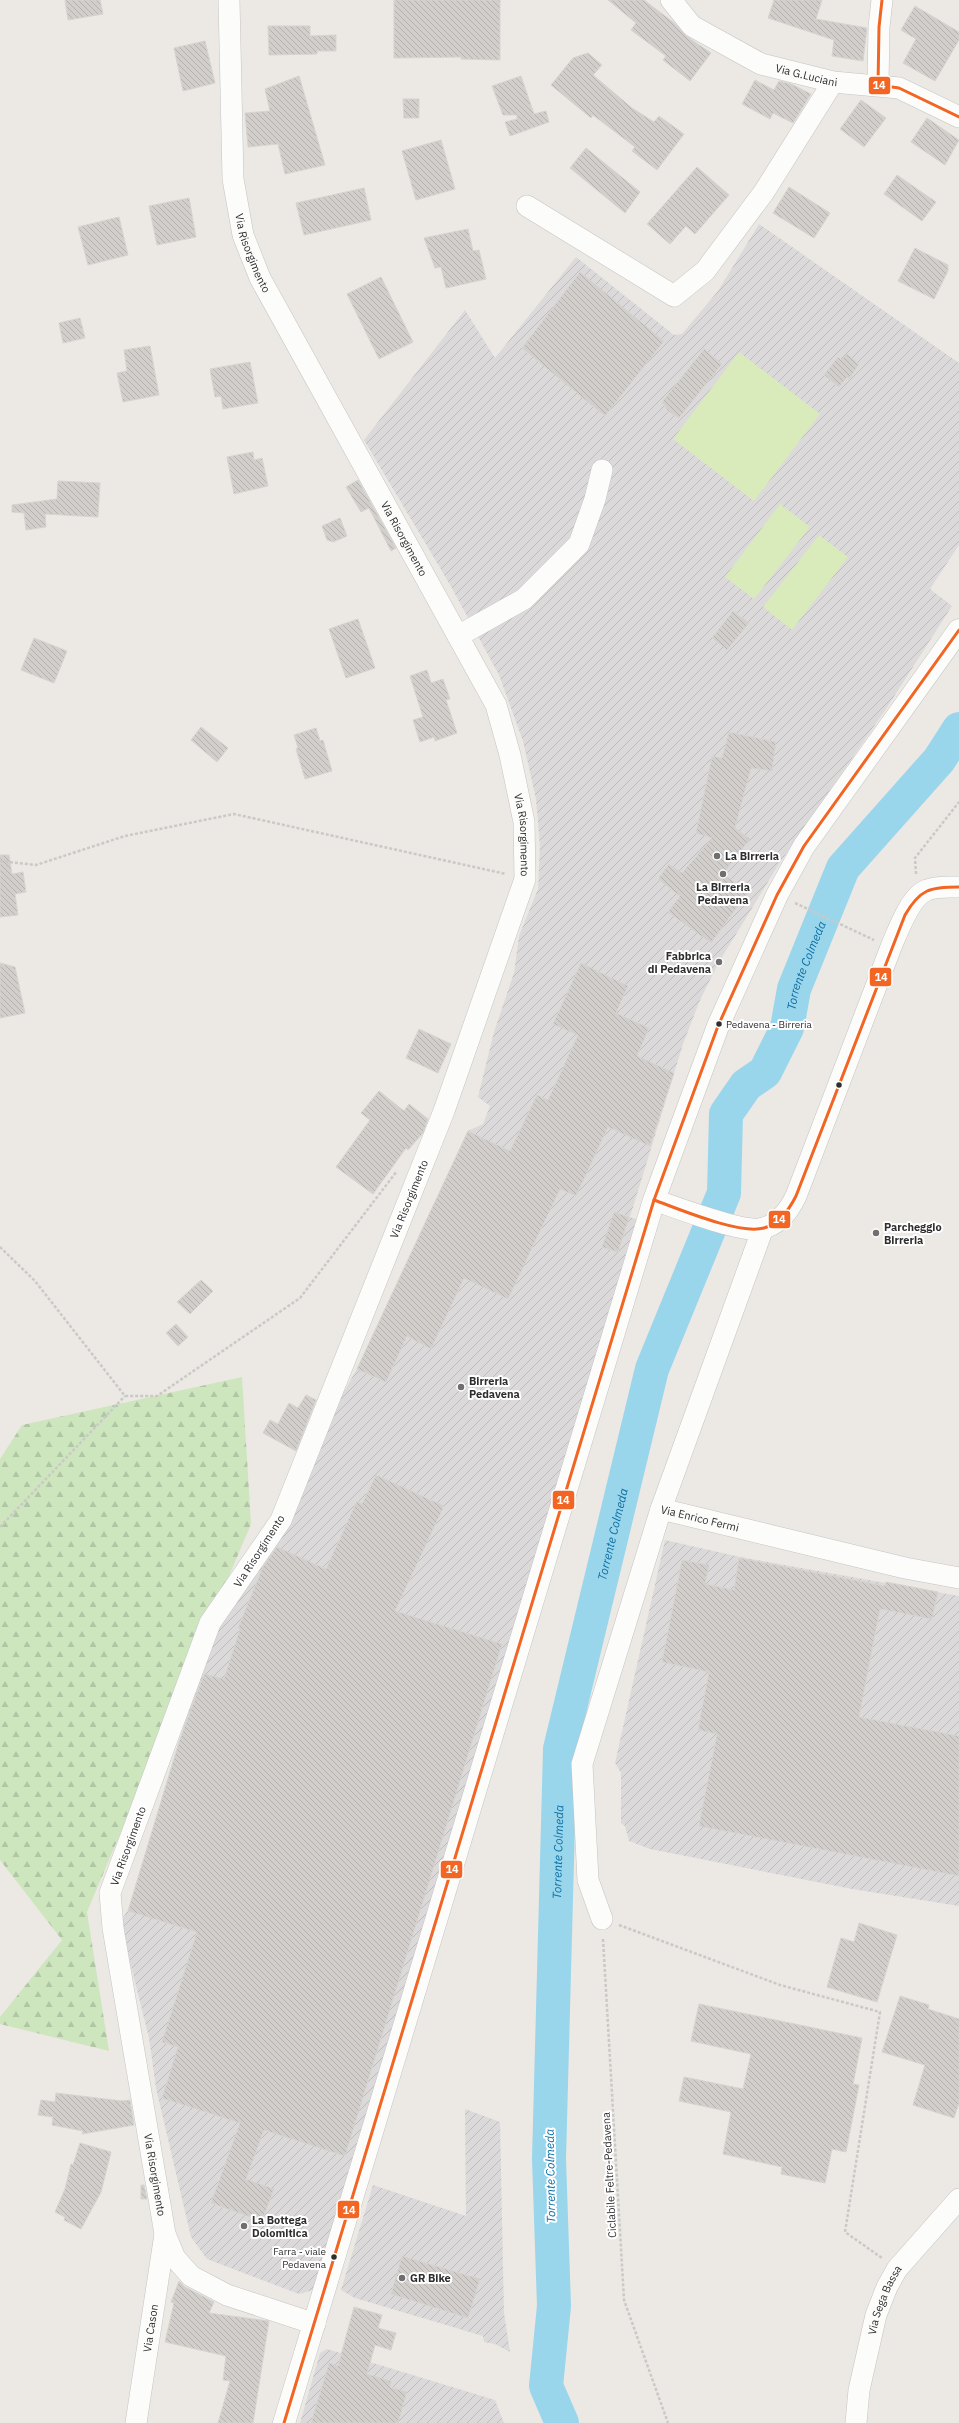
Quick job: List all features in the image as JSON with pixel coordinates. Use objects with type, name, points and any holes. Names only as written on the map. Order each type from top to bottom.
[{"type":"main road","points":[[284,2423],[654,1200],[718,1026],[777,895],[804,846],[959,630]]},
{"type":"street","name":"Via Risorgimento","points":[[229,0],[233,179],[243,235],[260,278],[458,636],[498,712],[524,822],[524,878],[444,1111],[281,1520],[210,1623],[110,1893],[113,1928],[165,2234],[175,2258],[191,2276],[227,2295],[315,2324]]},
{"type":"street","name":"Via G.Luciani","points":[[670,0],[692,26],[762,64],[833,82],[899,88],[959,117]]},
{"type":"street","points":[[878,85],[879,26],[882,0]]},
{"type":"street","points":[[527,206],[674,296],[705,271],[755,204],[833,82]]},
{"type":"street","points":[[458,636],[524,599],[579,544],[595,499],[602,470]]},
{"type":"street","points":[[654,1200],[683,1210],[754,1228],[782,1218],[796,1196],[891,947],[906,914],[919,895],[927,890],[959,887]]},
{"type":"street","name":"Via Enrico Fermi","points":[[754,1228],[661,1510],[905,1568],[959,1578]]},
{"type":"street","points":[[602,1919],[588,1880],[582,1764],[661,1510]]},
{"type":"street","name":"Via Sega Bassa","points":[[856,2423],[859,2390],[876,2315],[897,2269],[959,2199]]},
{"type":"street","name":"Via Cason","points":[[136,2423],[165,2234]]},
{"type":"path","points":[[919,895],[915,858],[959,802]]},
{"type":"path","points":[[0,861],[36,865],[125,836],[234,814],[524,878]]},
{"type":"path","points":[[777,895],[891,947]]},
{"type":"path","points":[[0,1527],[125,1396],[157,1396],[300,1298],[401,1167]]},
{"type":"path","points":[[0,1247],[35,1281],[125,1396]]},
{"type":"path","points":[[602,1919],[780,1985],[880,2012],[845,2232],[897,2269]]},
{"type":"path","name":"Ciclabile Feltre-Pedavena","points":[[602,1919],[624,2300],[668,2423]]},
{"type":"shaded area","name":"Birreria Pedavena","points":[[759,224],[959,363],[959,545],[930,589],[952,606],[886,709],[779,864],[719,962],[700,1000],[683,1044],[630,1217],[639,1220],[313,2290],[299,2294],[207,2259],[191,2237],[156,2088],[149,2038],[130,1962],[122,1919],[128,1910],[220,1607],[357,1369],[468,1131],[483,1124],[490,1106],[478,1097],[494,1032],[514,973],[519,936],[538,889],[540,846],[536,799],[523,741],[499,675],[449,583],[364,440],[465,310],[495,358],[576,257],[674,335],[682,334],[718,291]]},
{"type":"shaded area","points":[[665,1540],[740,1557],[959,1596],[959,1906],[852,1889],[650,1849],[629,1841],[625,1826],[621,1823],[621,1773],[615,1763]]},
{"type":"shaded area","points":[[465,2109],[500,2122],[504,2313],[510,2352],[495,2344],[484,2342],[483,2336],[355,2298],[341,2290],[373,2185],[466,2216]]},
{"type":"shaded area","points":[[327,2349],[495,2400],[504,2423],[300,2423],[320,2353]]},
{"type":"green space","points":[[739,352],[820,414],[754,501],[673,439]]},
{"type":"green space","points":[[780,504],[810,527],[754,599],[725,577]]},
{"type":"green space","points":[[819,535],[848,557],[792,630],[763,607]]},
{"type":"green space","points":[[242,1377],[251,1524],[87,1912],[109,2051],[0,2024],[0,2017],[62,1940],[0,1860],[0,1459],[22,1425]]},
{"type":"building","points":[[65,0],[100,0],[103,14],[68,20]]},
{"type":"building","points":[[394,0],[500,0],[500,60],[461,59],[461,57],[394,58]]},
{"type":"building","points":[[608,0],[644,0],[673,22],[686,36],[711,53],[690,81],[663,60],[666,56],[631,30],[636,23]]},
{"type":"building","points":[[774,0],[822,0],[816,19],[867,28],[863,61],[832,56],[834,40],[768,18]]},
{"type":"building","points":[[915,6],[959,32],[959,40],[935,81],[903,63],[916,39],[901,30]]},
{"type":"building","points":[[268,26],[310,26],[310,36],[336,35],[336,51],[317,51],[317,54],[269,55]]},
{"type":"building","points":[[205,41],[215,83],[183,91],[174,48]]},
{"type":"building","points":[[588,53],[602,65],[593,75],[632,108],[654,122],[659,116],[684,134],[657,170],[632,151],[635,147],[593,115],[591,118],[551,85],[573,58]]},
{"type":"building","points":[[299,76],[325,165],[285,174],[278,144],[248,147],[245,113],[270,111],[265,89]]},
{"type":"building","points":[[521,76],[534,114],[546,111],[549,122],[510,136],[505,122],[517,119],[517,115],[503,115],[492,86]]},
{"type":"building","points":[[755,80],[774,90],[779,81],[791,84],[811,94],[793,123],[773,113],[770,119],[742,104]]},
{"type":"building","points":[[403,99],[419,99],[419,118],[404,118]]},
{"type":"building","points":[[861,100],[886,118],[864,147],[840,129]]},
{"type":"building","points":[[927,118],[959,140],[945,165],[911,142]]},
{"type":"building","points":[[441,140],[455,189],[416,200],[402,151]]},
{"type":"building","points":[[586,148],[640,192],[625,213],[570,168]]},
{"type":"building","points":[[697,167],[729,195],[695,234],[686,226],[670,244],[647,224]]},
{"type":"building","points":[[897,175],[936,202],[922,221],[884,194]]},
{"type":"building","points":[[789,187],[830,213],[814,238],[773,213]]},
{"type":"building","points":[[364,188],[371,220],[304,235],[296,203]]},
{"type":"building","points":[[189,198],[196,237],[157,245],[149,206]]},
{"type":"building","points":[[119,217],[128,255],[88,265],[78,227]]},
{"type":"building","points":[[468,229],[473,251],[479,250],[486,279],[446,288],[441,267],[435,268],[424,238]]},
{"type":"building","points":[[915,248],[948,265],[948,271],[934,299],[898,281]]},
{"type":"building","points":[[580,272],[664,341],[605,416],[522,348]]},
{"type":"building","points":[[381,277],[413,342],[379,359],[347,294]]},
{"type":"building","points":[[80,318],[85,338],[63,343],[59,323]]},
{"type":"building","points":[[150,346],[159,395],[123,402],[117,373],[127,371],[124,350]]},
{"type":"building","points":[[704,349],[722,364],[679,418],[668,411],[662,402]]},
{"type":"building","points":[[847,354],[859,364],[849,379],[847,377],[839,387],[824,375],[838,357],[841,360]]},
{"type":"building","points":[[250,362],[258,403],[223,409],[221,396],[215,397],[210,369]]},
{"type":"building","points":[[253,452],[254,460],[262,458],[268,486],[234,494],[227,457]]},
{"type":"building","points":[[358,480],[396,548],[391,551],[369,508],[361,512],[346,487]]},
{"type":"building","points":[[58,481],[100,483],[98,517],[45,514],[46,527],[26,530],[24,513],[12,512],[12,505],[57,499]]},
{"type":"building","points":[[340,518],[347,536],[333,542],[327,540],[322,526]]},
{"type":"building","points":[[733,611],[749,623],[727,650],[712,638]]},
{"type":"building","points":[[358,619],[375,668],[346,678],[329,629]]},
{"type":"building","points":[[34,638],[67,651],[54,683],[21,670]]},
{"type":"building","points":[[427,670],[431,683],[443,679],[450,699],[446,700],[457,733],[435,741],[434,737],[420,742],[413,720],[423,717],[410,676]]},
{"type":"building","points":[[201,727],[228,748],[217,762],[191,740]]},
{"type":"building","points":[[316,728],[320,741],[323,740],[332,771],[305,779],[296,749],[298,748],[294,735]]},
{"type":"building","points":[[729,732],[776,742],[772,771],[751,768],[735,828],[750,839],[723,874],[748,892],[711,943],[668,912],[680,896],[658,879],[669,864],[682,873],[712,838],[696,833],[712,756],[722,758]]},
{"type":"building","points":[[0,855],[9,855],[12,874],[23,872],[26,892],[15,894],[18,915],[0,917]]},
{"type":"building","points":[[0,963],[15,967],[25,1013],[0,1018]]},
{"type":"building","points":[[581,963],[628,986],[616,1013],[649,1028],[637,1056],[674,1073],[650,1146],[608,1127],[576,1196],[560,1189],[508,1299],[464,1278],[431,1349],[407,1336],[386,1382],[357,1369],[468,1131],[510,1151],[537,1095],[548,1100],[578,1035],[553,1024]]},
{"type":"building","points":[[419,1029],[451,1044],[438,1073],[406,1058]]},
{"type":"building","points":[[379,1091],[404,1111],[409,1104],[428,1119],[423,1133],[408,1150],[406,1148],[373,1194],[336,1167],[370,1120],[361,1113]]},
{"type":"building","points":[[614,1212],[629,1217],[618,1252],[602,1247]]},
{"type":"building","points":[[201,1280],[213,1291],[190,1314],[177,1302]]},
{"type":"building","points":[[176,1324],[188,1337],[178,1346],[166,1333]]},
{"type":"building","points":[[306,1395],[316,1400],[296,1451],[263,1433],[270,1420],[278,1424],[289,1403],[298,1408]]},
{"type":"building","points":[[376,1475],[444,1506],[395,1611],[502,1644],[345,2156],[264,2130],[246,2179],[274,2189],[262,2221],[211,2203],[240,2123],[162,2098],[178,2047],[162,2042],[197,1932],[128,1911],[179,1742],[204,1674],[224,1679],[240,1629],[238,1628],[263,1567],[277,1547],[326,1569],[357,1501],[362,1504]]},
{"type":"building","points":[[739,1558],[885,1586],[886,1582],[938,1592],[932,1619],[880,1609],[859,1717],[959,1736],[959,1876],[699,1826],[717,1734],[698,1730],[709,1672],[662,1662],[682,1560],[709,1565],[705,1584],[734,1590]]},
{"type":"building","points":[[859,1923],[897,1935],[877,2002],[827,1987],[841,1938],[854,1942]]},
{"type":"building","points":[[900,1996],[929,2005],[928,2009],[959,2019],[959,2103],[954,2118],[913,2105],[925,2065],[882,2052]]},
{"type":"building","points":[[699,2004],[862,2038],[853,2084],[859,2085],[846,2152],[832,2149],[825,2183],[781,2174],[782,2167],[723,2154],[731,2112],[679,2101],[684,2077],[743,2089],[751,2054],[691,2041]]},
{"type":"building","points":[[56,2093],[122,2101],[130,2100],[134,2125],[82,2134],[83,2131],[52,2125],[53,2117],[38,2115],[41,2100],[55,2102]]},
{"type":"building","points":[[80,2143],[111,2152],[101,2192],[81,2229],[64,2220],[65,2217],[55,2212],[65,2189],[71,2164],[73,2165]]},
{"type":"building","points":[[141,2185],[144,2185],[147,2199],[141,2199]]},
{"type":"building","points":[[402,2256],[480,2279],[468,2318],[391,2294]]},
{"type":"building","points":[[179,2281],[185,2287],[214,2302],[209,2313],[269,2321],[253,2423],[218,2423],[230,2381],[223,2380],[226,2356],[165,2342],[174,2303],[171,2302]]},
{"type":"building","points":[[354,2307],[382,2315],[378,2328],[396,2333],[391,2350],[375,2345],[367,2374],[391,2381],[390,2387],[407,2392],[398,2423],[311,2423],[329,2363],[338,2366]]},
{"type":"waterway","name":"Torrente Colmeda","points":[[562,2423],[546,2386],[554,2306],[549,2159],[560,1749],[652,1369],[724,1193],[726,1114],[746,1085],[765,1072],[787,1028],[794,989],[843,868],[939,760],[959,729]]},
{"type":"transit line","name":"14","points":[[882,0],[879,27],[878,85],[899,88],[959,117]]},
{"type":"transit line","name":"14","points":[[284,2423],[654,1200],[718,1026],[777,895],[804,846],[959,630]]},
{"type":"transit line","name":"14","points":[[654,1200],[693,1215],[740,1228],[764,1228],[775,1223],[783,1215],[796,1196],[905,915],[910,906],[927,891],[940,888],[959,887]]},
{"type":"place","name":"La Birreria","points":[[717,856]]},
{"type":"place","name":"La Birreria Pedavena","points":[[723,874]]},
{"type":"place","name":"Fabbrica di Pedavena","points":[[719,962]]},
{"type":"place","name":"Pedavena - Birreria","points":[[719,1024]]},
{"type":"place","name":"Parcheggio Birreria","points":[[876,1233]]},
{"type":"place","name":"Birreria Pedavena","points":[[461,1387]]},
{"type":"place","name":"La Bottega Dolomitica","points":[[244,2226]]},
{"type":"place","name":"Farra - viale Pedavena","points":[[334,2257]]},
{"type":"place","name":"GR Bike","points":[[402,2278]]}]
